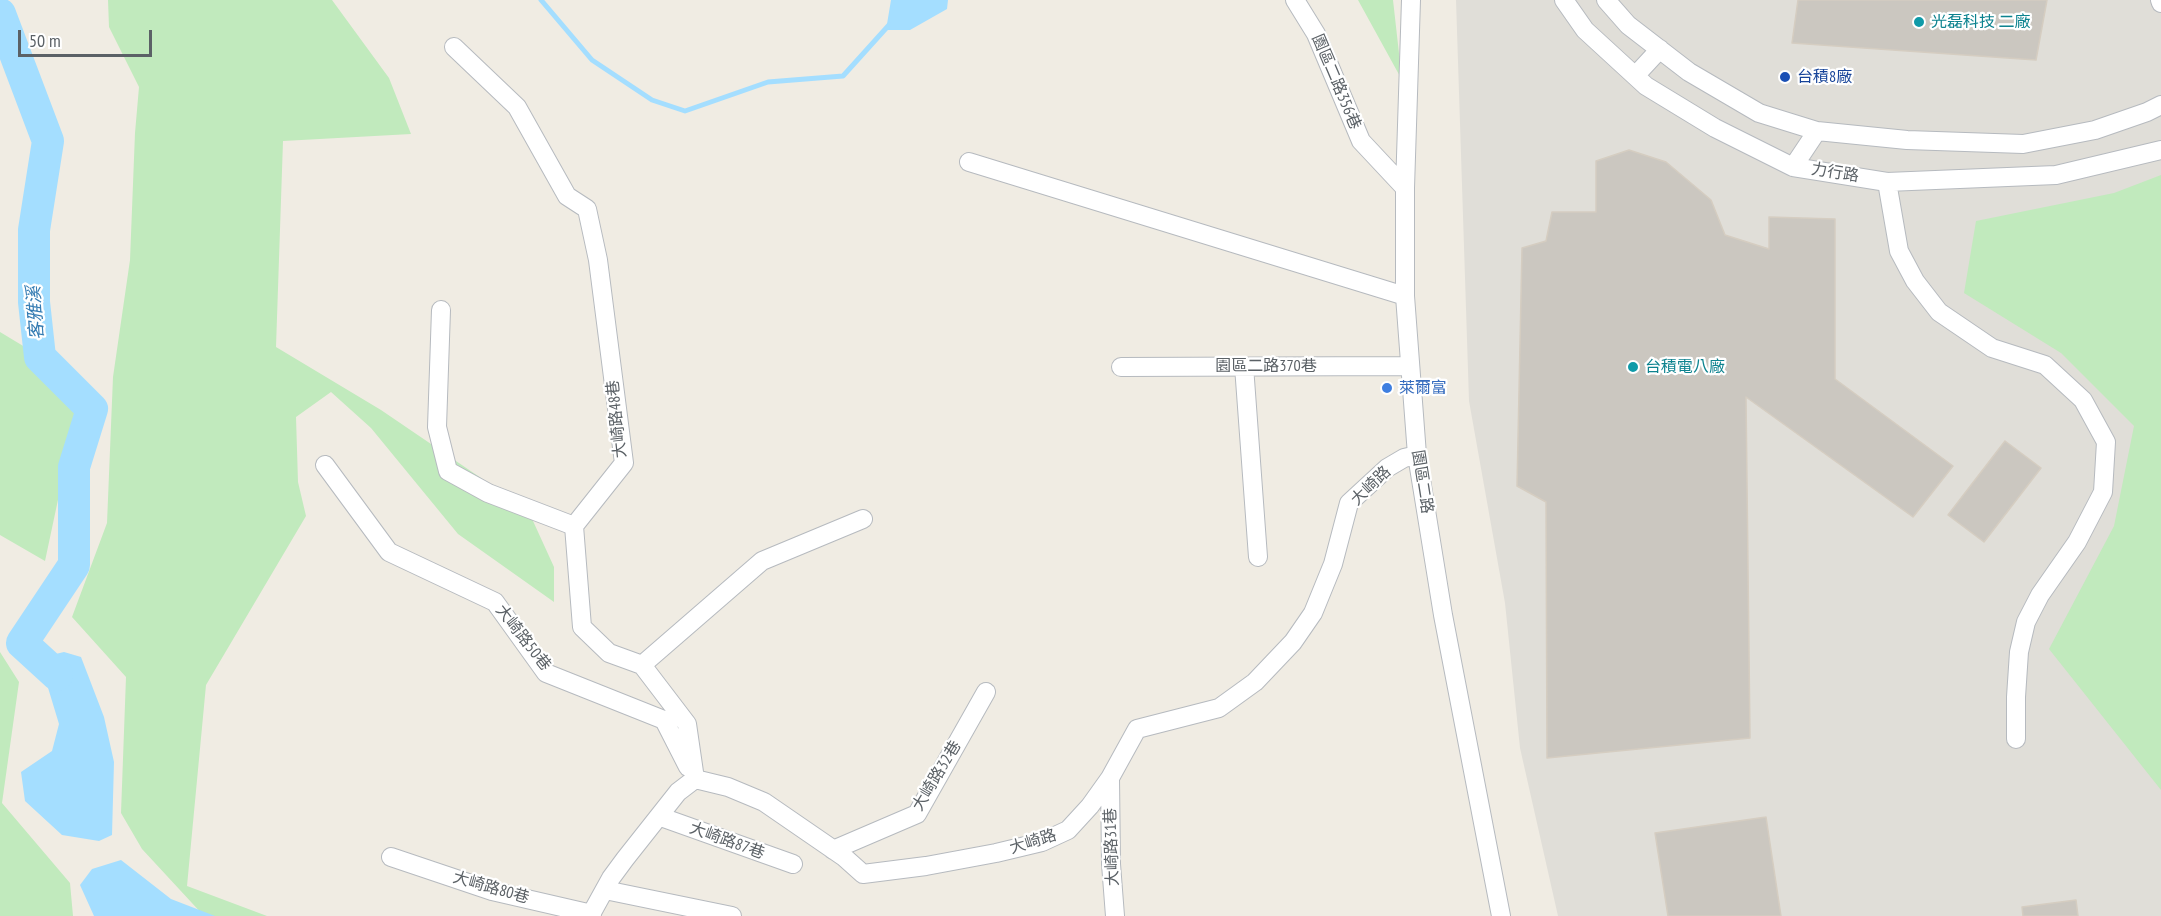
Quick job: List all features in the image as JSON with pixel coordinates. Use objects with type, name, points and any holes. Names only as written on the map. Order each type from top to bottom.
[{"type":"street","name":"園區二路356巷","points":[[1295,0],[1316,34],[1361,141],[1405,188]]},
{"type":"street","name":"園區二路","points":[[1411,0],[1405,188],[1405,296],[1417,455],[1443,615],[1501,916]]},
{"type":"street","name":"力行路","points":[[1564,0],[1586,30],[1646,86],[1714,128],[1793,167],[1887,182],[2056,175],[2161,150]]},
{"type":"street","points":[[1606,0],[1628,25],[1689,72],[1759,113],[1817,131],[1907,140],[2024,144],[2095,130],[2161,105]]},
{"type":"street","name":"大崎路48巷","points":[[454,46],[517,107],[567,196],[587,208],[598,260],[624,463],[574,526]]},
{"type":"street","points":[[1635,76],[1660,50]]},
{"type":"street","points":[[1793,167],[1817,131]]},
{"type":"street","points":[[969,162],[1405,296]]},
{"type":"street","points":[[1887,182],[1899,251],[1915,281],[1939,312],[1992,348],[2044,365],[2083,400],[2106,442],[2103,492],[2077,542],[2040,595],[2026,622],[2019,651],[2016,739]]},
{"type":"street","points":[[441,310],[437,427],[448,471],[488,493],[574,526],[582,627],[609,653],[642,665],[687,724],[695,779],[678,792],[625,860],[591,915]]},
{"type":"street","points":[[1244,366],[1258,557]]},
{"type":"street","name":"園區二路370巷","points":[[1121,367],[1410,366]]},
{"type":"street","name":"大崎路","points":[[695,779],[728,787],[754,797],[833,850],[863,874],[926,866],[1042,842],[1068,830],[1090,806],[1110,778],[1137,729],[1219,708],[1255,682],[1293,642],[1313,613],[1333,564],[1349,503],[1387,468],[1404,458],[1417,455]]},
{"type":"street","name":"大崎路50巷","points":[[324,465],[389,552],[495,602],[546,673],[664,720],[695,779]]},
{"type":"street","points":[[642,665],[762,561],[863,519]]},
{"type":"street","name":"大崎路32巷","points":[[833,850],[917,814],[986,692]]},
{"type":"street","name":"大崎路31巷","points":[[1110,778],[1115,916]]},
{"type":"street","name":"大崎路87巷","points":[[660,817],[793,864]]},
{"type":"street","name":"大崎路80巷","points":[[391,857],[492,891],[591,915]]},
{"type":"street","points":[[605,890],[732,916]]},
{"type":"shaded area","points":[[1456,0],[2161,0],[2161,916],[1558,916],[1520,748],[1505,603],[1469,401]]},
{"type":"green space","points":[[108,0],[332,0],[389,78],[411,134],[283,141],[276,347],[381,410],[528,510],[554,567],[554,602],[458,534],[371,428],[331,392],[296,417],[298,482],[306,516],[206,685],[187,886],[267,916],[204,916],[142,849],[121,813],[126,677],[72,617],[107,523],[113,377],[130,260],[139,87],[109,27]]},
{"type":"green space","points":[[1358,0],[1393,0],[1402,80]]},
{"type":"green space","points":[[2161,175],[2161,790],[2049,649],[2114,526],[2134,426],[2061,353],[1964,293],[1976,221],[2114,193]]},
{"type":"green space","points":[[0,332],[83,382],[45,561],[0,535]]},
{"type":"green space","points":[[0,652],[19,682],[2,803],[70,883],[73,916],[0,916]]},
{"type":"water","points":[[891,0],[948,0],[947,9],[910,30],[886,30]]},
{"type":"water","points":[[64,652],[81,657],[104,717],[114,762],[112,835],[99,841],[62,835],[25,801],[21,772],[52,751],[59,724],[39,658]]},
{"type":"water","points":[[121,860],[171,899],[215,916],[94,916],[80,885],[92,869]]},
{"type":"building","name":"光磊科技 二廠","points":[[1798,0],[2047,0],[2036,60],[1792,43]]},
{"type":"building","name":"台積電八廠","points":[[1629,150],[1666,162],[1711,200],[1725,235],[1769,249],[1769,217],[1835,219],[1835,379],[1953,466],[1913,517],[1746,397],[1750,738],[1547,758],[1546,502],[1517,486],[1522,248],[1546,241],[1552,212],[1596,212],[1596,161]]},
{"type":"building","points":[[2005,441],[2041,468],[1984,542],[1948,515]]},
{"type":"building","points":[[1766,817],[1781,916],[1668,916],[1655,833]]},
{"type":"building","points":[[2076,900],[2078,916],[2023,916],[2022,907]]},
{"type":"waterway","points":[[541,0],[592,60],[652,100],[685,111],[768,82],[843,76],[889,25]]},
{"type":"waterway","name":"客雅溪","points":[[0,14],[48,141],[34,230],[34,302],[40,357],[92,409],[74,467],[74,565],[22,643],[57,675]]},
{"type":"place","name":"光磊科技 二廠","points":[[1919,22]]},
{"type":"place","name":"台積8廠","points":[[1785,77]]},
{"type":"place","name":"台積電八廠","points":[[1633,367]]},
{"type":"place","name":"萊爾富","points":[[1387,388]]}]
